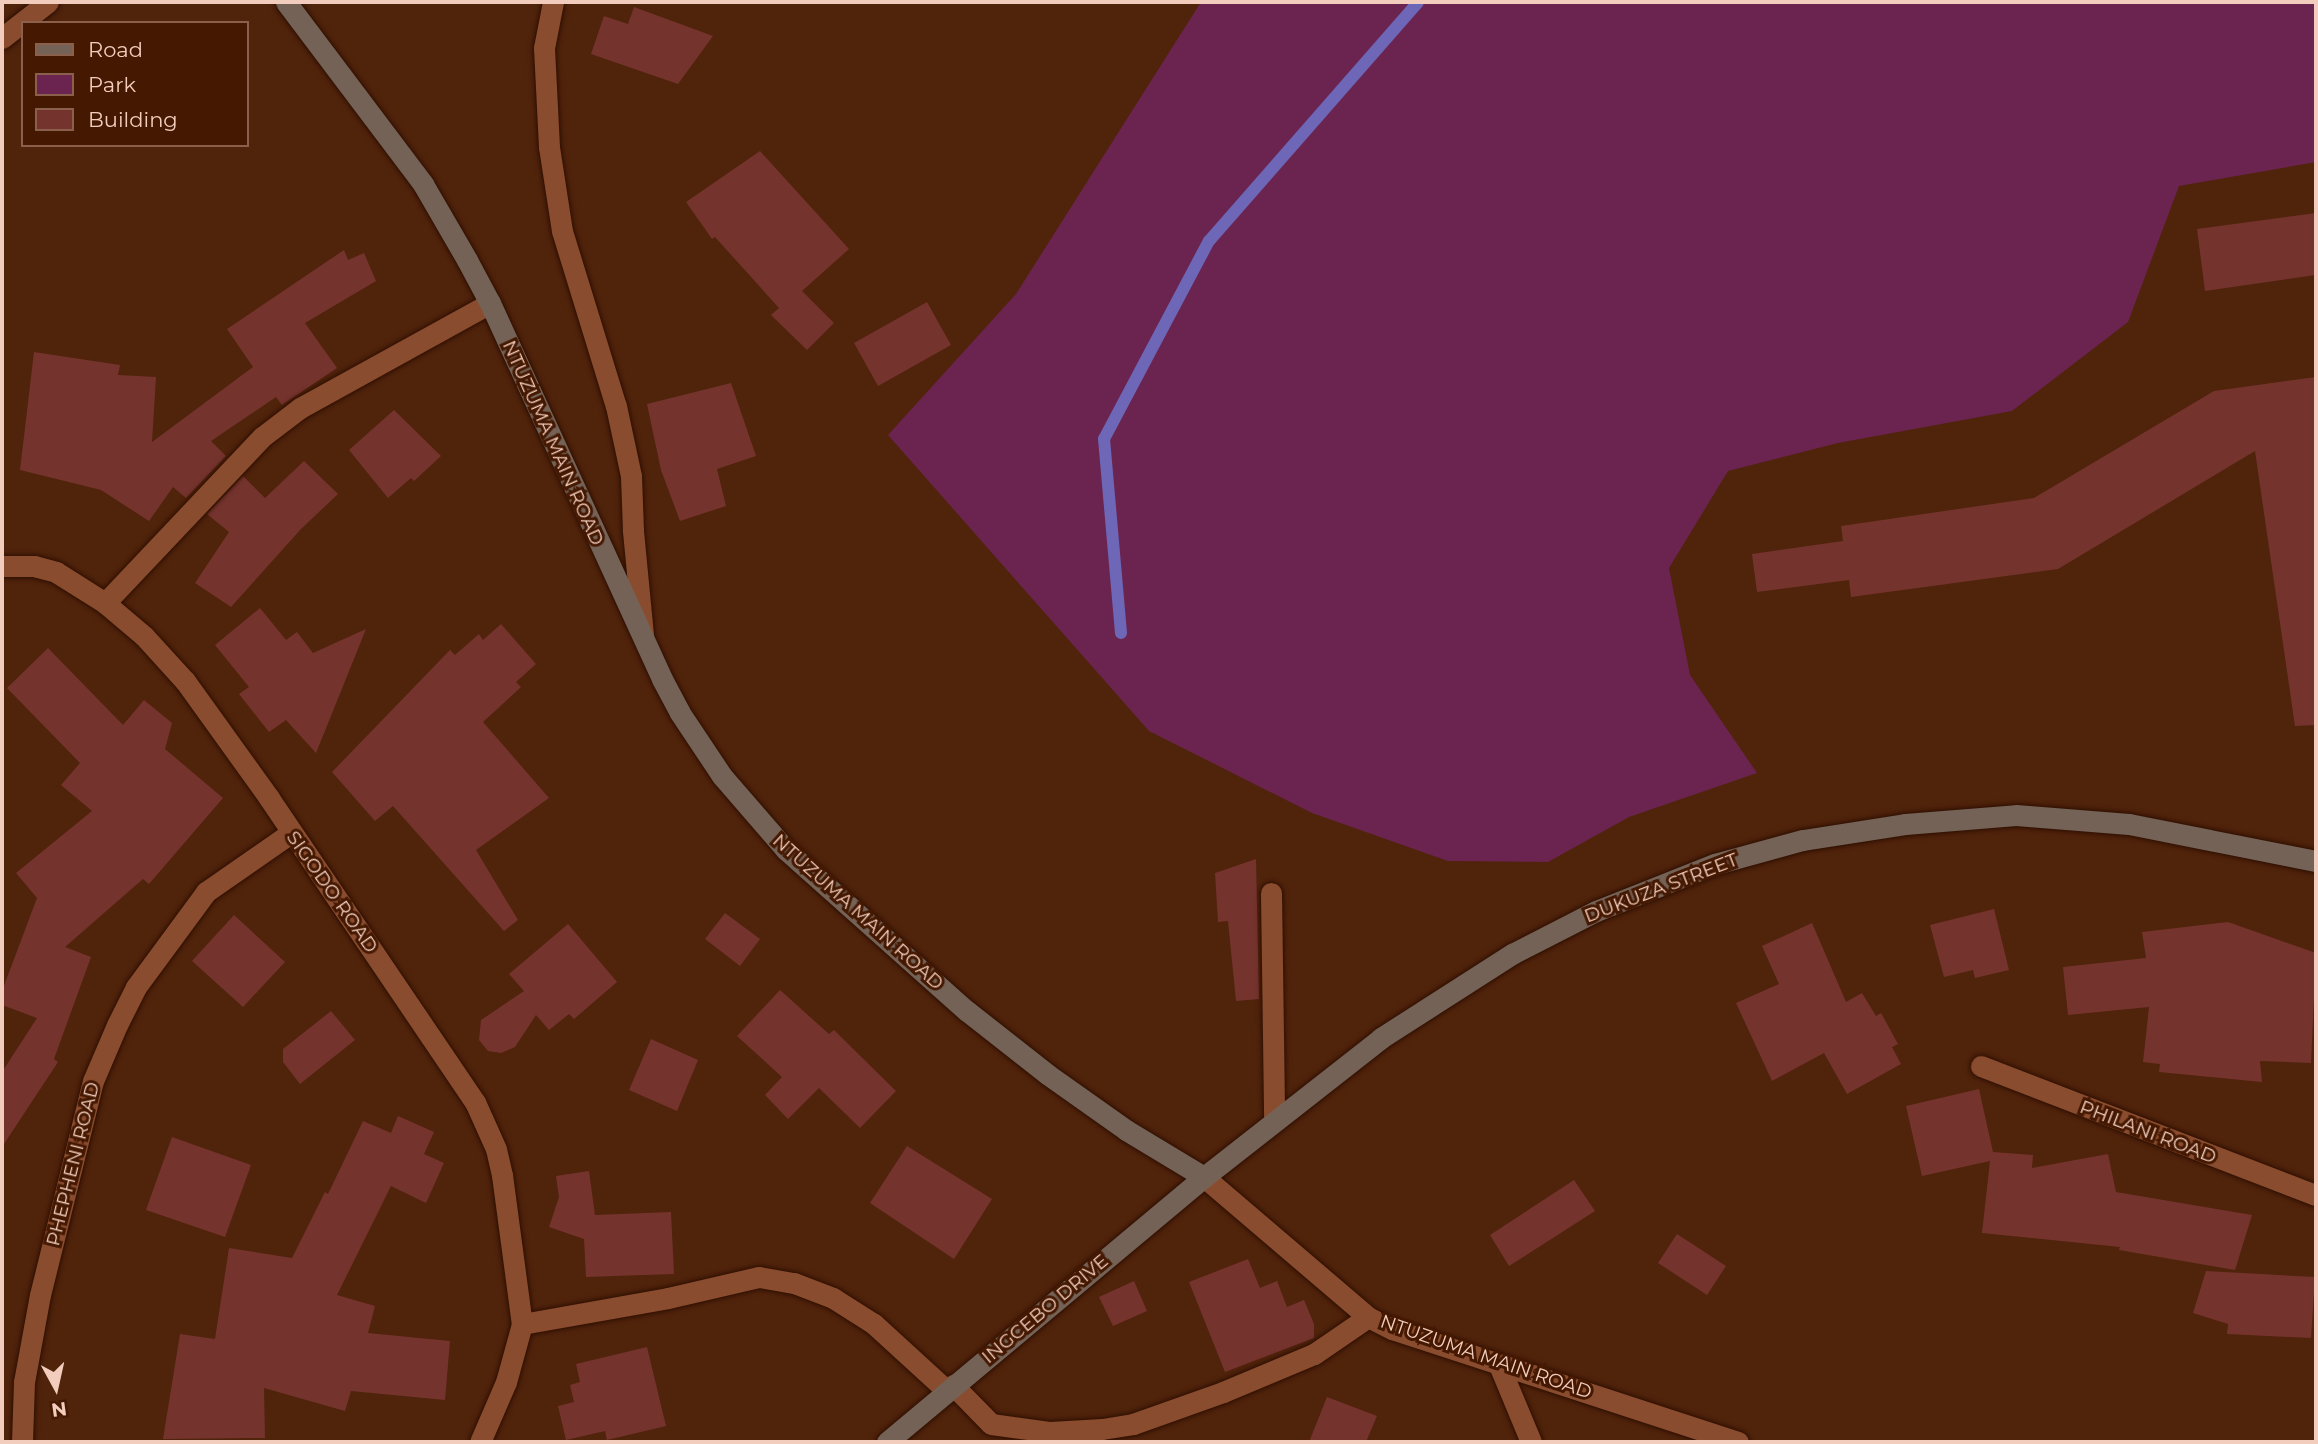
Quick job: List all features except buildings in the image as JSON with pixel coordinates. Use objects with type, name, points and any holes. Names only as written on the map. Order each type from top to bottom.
[{"type":"main road","name":"NTUZUMA MAIN ROAD","points":[[286,2],[423,184],[490,303],[662,679],[722,776],[786,850],[883,939],[1047,1074],[1126,1130],[1204,1177]]},
{"type":"main road","name":"DUKUZA STREET","points":[[1204,1177],[1381,1038],[1512,954],[1596,911],[1715,863],[1803,840],[1905,824],[2016,815],[2129,824],[2316,861]]},
{"type":"main road","name":"INGCEBO DRIVE","points":[[887,1442],[949,1387],[1204,1177]]},
{"type":"street","points":[[24,21],[48,2]]},
{"type":"street","points":[[553,2],[544,48],[549,147],[562,232],[616,406],[631,476],[643,639]]},
{"type":"street","points":[[2,38],[21,23]]},
{"type":"street","points":[[105,603],[262,437],[300,408],[490,303]]},
{"type":"street","name":"SIGODO ROAD","points":[[2,566],[34,566],[56,572],[105,603],[144,636],[185,681],[226,736],[458,1072],[486,1124],[502,1175],[522,1324],[506,1382],[481,1442]]},
{"type":"street","name":"PHEPHENI ROAD","points":[[22,1442],[24,1382],[40,1295],[93,1081],[117,1025],[136,987],[206,892],[291,833]]},
{"type":"street","points":[[1271,893],[1273,1121]]},
{"type":"street","name":"PHILANI ROAD","points":[[1981,1066],[2316,1195]]},
{"type":"street","name":"NTUZUMA MAIN ROAD","points":[[1204,1177],[1368,1317],[1392,1329],[1738,1442]]},
{"type":"street","points":[[522,1324],[668,1298],[759,1277],[794,1283],[833,1298],[874,1324],[991,1424],[1050,1432],[1122,1426],[1223,1392],[1314,1354],[1368,1317]]},
{"type":"street","points":[[1499,1364],[1531,1442]]},
{"type":"green space","points":[[1201,2],[2316,2],[2316,162],[2179,186],[2128,322],[2012,411],[1838,443],[1728,471],[1669,568],[1690,675],[1757,773],[1629,817],[1548,862],[1448,861],[1312,813],[1149,731],[888,435],[1016,294]]},
{"type":"waterway","points":[[1121,633],[1104,439],[1209,241],[1418,2]]}]
